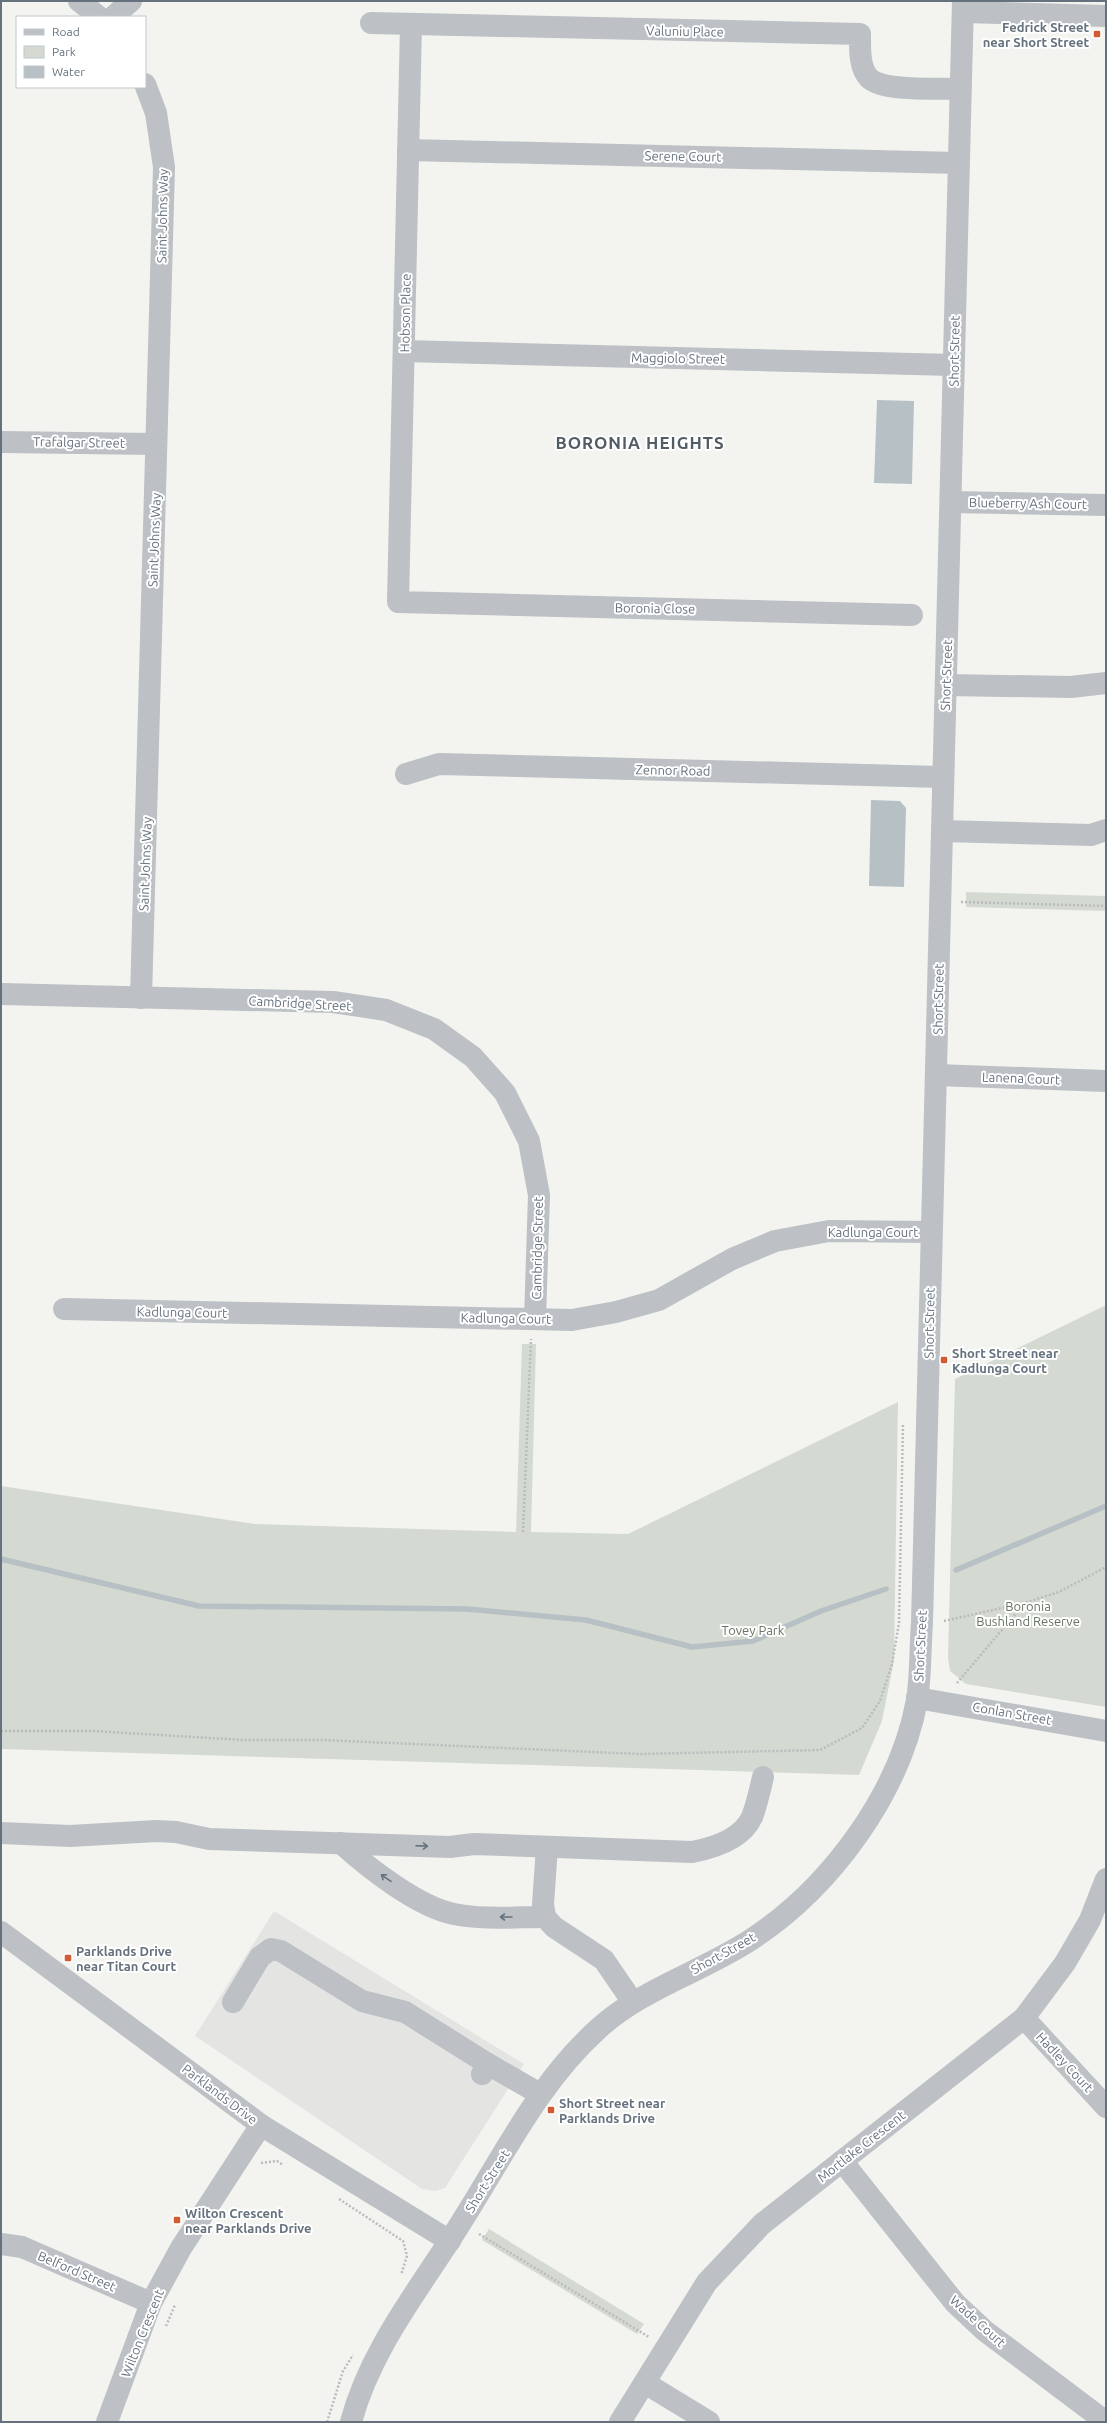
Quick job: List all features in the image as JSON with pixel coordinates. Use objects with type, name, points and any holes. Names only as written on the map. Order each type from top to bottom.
[{"type":"street","points":[[79,1],[98,16]]},
{"type":"street","points":[[113,16],[131,1]]},
{"type":"street","points":[[963,6],[1106,16]]},
{"type":"street","name":"Short Street","points":[[351,2422],[359,2392],[374,2358],[450,2241],[540,2094],[564,2064],[593,2034],[632,2001],[752,1939],[802,1900],[839,1860],[868,1820],[892,1774],[907,1739],[917,1698],[922,1623],[942,831],[942,777],[951,502],[953,364],[963,6]]},
{"type":"street","name":"Valuniu Place","points":[[371,23],[860,34],[861,60],[868,78],[881,86],[960,89]]},
{"type":"street","name":"Hobson Place","points":[[398,602],[411,25]]},
{"type":"street","name":"Saint Johns Way","points":[[141,998],[164,166],[156,113],[146,87]]},
{"type":"street","name":"Serene Court","points":[[408,150],[958,163]]},
{"type":"street","name":"Maggiolo Street","points":[[404,351],[953,364]]},
{"type":"street","name":"Trafalgar Street","points":[[1,442],[156,444]]},
{"type":"street","name":"Blueberry Ash Court","points":[[951,502],[1106,505]]},
{"type":"street","name":"Boronia Close","points":[[398,602],[912,615]]},
{"type":"street","points":[[946,685],[1072,687],[1106,683]]},
{"type":"street","name":"Zennor Road","points":[[406,774],[439,764],[942,777]]},
{"type":"street","points":[[942,831],[1091,835],[1106,830]]},
{"type":"street","name":"Cambridge Street","points":[[1,994],[333,1002],[386,1010],[434,1029],[473,1057],[505,1093],[529,1141],[539,1195],[535,1319]]},
{"type":"street","name":"Lanena Court","points":[[936,1075],[1106,1081]]},
{"type":"street","name":"Kadlunga Court","points":[[64,1309],[572,1320],[616,1312],[659,1300],[732,1259],[775,1241],[829,1231],[931,1232]]},
{"type":"street","name":"Conlan Street","points":[[917,1698],[1106,1731]]},
{"type":"street","points":[[1,1833],[70,1836],[156,1831],[176,1832],[209,1840],[450,1847],[474,1844],[668,1853],[692,1852],[715,1847],[732,1838],[751,1818],[763,1777]]},
{"type":"street","points":[[341,1843],[358,1859],[422,1903],[453,1914],[545,1917]]},
{"type":"street","points":[[547,1847],[543,1904],[545,1917],[554,1927],[604,1960],[632,2001]]},
{"type":"street","name":"Mortlake Crescent","points":[[620,2422],[708,2282],[732,2253],[762,2224],[1024,2018],[1065,1963],[1090,1920],[1106,1878]]},
{"type":"street","name":"Parklands Drive","points":[[1,1932],[260,2125],[450,2241]]},
{"type":"street","points":[[233,2002],[260,1957],[271,1949],[281,1951],[362,2001],[405,2012],[485,2069],[540,2094]]},
{"type":"street","name":"Hadley Court","points":[[1024,2018],[1106,2107]]},
{"type":"street","name":"Wilton Crescent","points":[[107,2422],[151,2303],[181,2248],[260,2125]]},
{"type":"street","name":"Wade Court","points":[[842,2161],[955,2303],[985,2331],[1106,2422]]},
{"type":"street","name":"Belford Street","points":[[1,2244],[22,2247],[151,2303]]},
{"type":"street","points":[[645,2383],[709,2422]]},
{"type":"path","points":[[940,902],[1106,906]]},
{"type":"path","points":[[523,1532],[531,1338],[535,1319]]},
{"type":"path","points":[[1,1731],[92,1731],[244,1740],[323,1740],[638,1754],[820,1750],[862,1728],[880,1701],[886,1681],[899,1622],[903,1424]]},
{"type":"path","points":[[944,1621],[1024,1603],[1059,1592],[1106,1567]]},
{"type":"path","points":[[957,1683],[1024,1603]]},
{"type":"path","points":[[256,2164],[277,2161],[286,2166]]},
{"type":"path","points":[[334,2196],[403,2241],[407,2256],[399,2280]]},
{"type":"path","points":[[479,2234],[667,2348]]},
{"type":"path","points":[[165,2329],[177,2301]]},
{"type":"path","points":[[327,2422],[343,2371],[355,2352]]},
{"type":"shaded area","points":[[274,1911],[524,2064],[445,2188],[435,2191],[422,2189],[195,2036]]},
{"type":"green space","points":[[966,892],[1106,896],[1106,911],[966,907]]},
{"type":"green space","name":"Boronia Bushland Reserve","points":[[1106,1305],[1106,1707],[966,1684],[950,1671],[948,1658],[955,1379]]},
{"type":"green space","name":"Tovey Park","points":[[522,1344],[536,1344],[531,1532],[628,1534],[898,1402],[894,1660],[882,1721],[859,1775],[1,1749],[1,1486],[255,1524],[516,1532]]},
{"type":"green space","points":[[489,2229],[644,2324],[637,2334],[482,2240]]},
{"type":"water","points":[[877,400],[914,401],[912,484],[874,483]]},
{"type":"water","points":[[871,800],[900,801],[906,808],[904,887],[869,886]]},
{"type":"waterway","points":[[956,1570],[1106,1506]]},
{"type":"waterway","points":[[1,1559],[199,1606],[467,1609],[586,1620],[692,1647],[753,1641],[821,1611],[886,1589]]},
{"type":"place","name":"Fedrick Street near Short Street","points":[[1097,34]]},
{"type":"place","name":"Short Street near Kadlunga Court","points":[[944,1360]]},
{"type":"place","name":"Parklands Drive near Titan Court","points":[[68,1958]]},
{"type":"place","name":"Short Street near Parklands Drive","points":[[551,2110]]},
{"type":"place","name":"Wilton Crescent near Parklands Drive","points":[[177,2220]]},
{"type":"district","name":"BORONIA HEIGHTS","points":[[640,442]]}]
